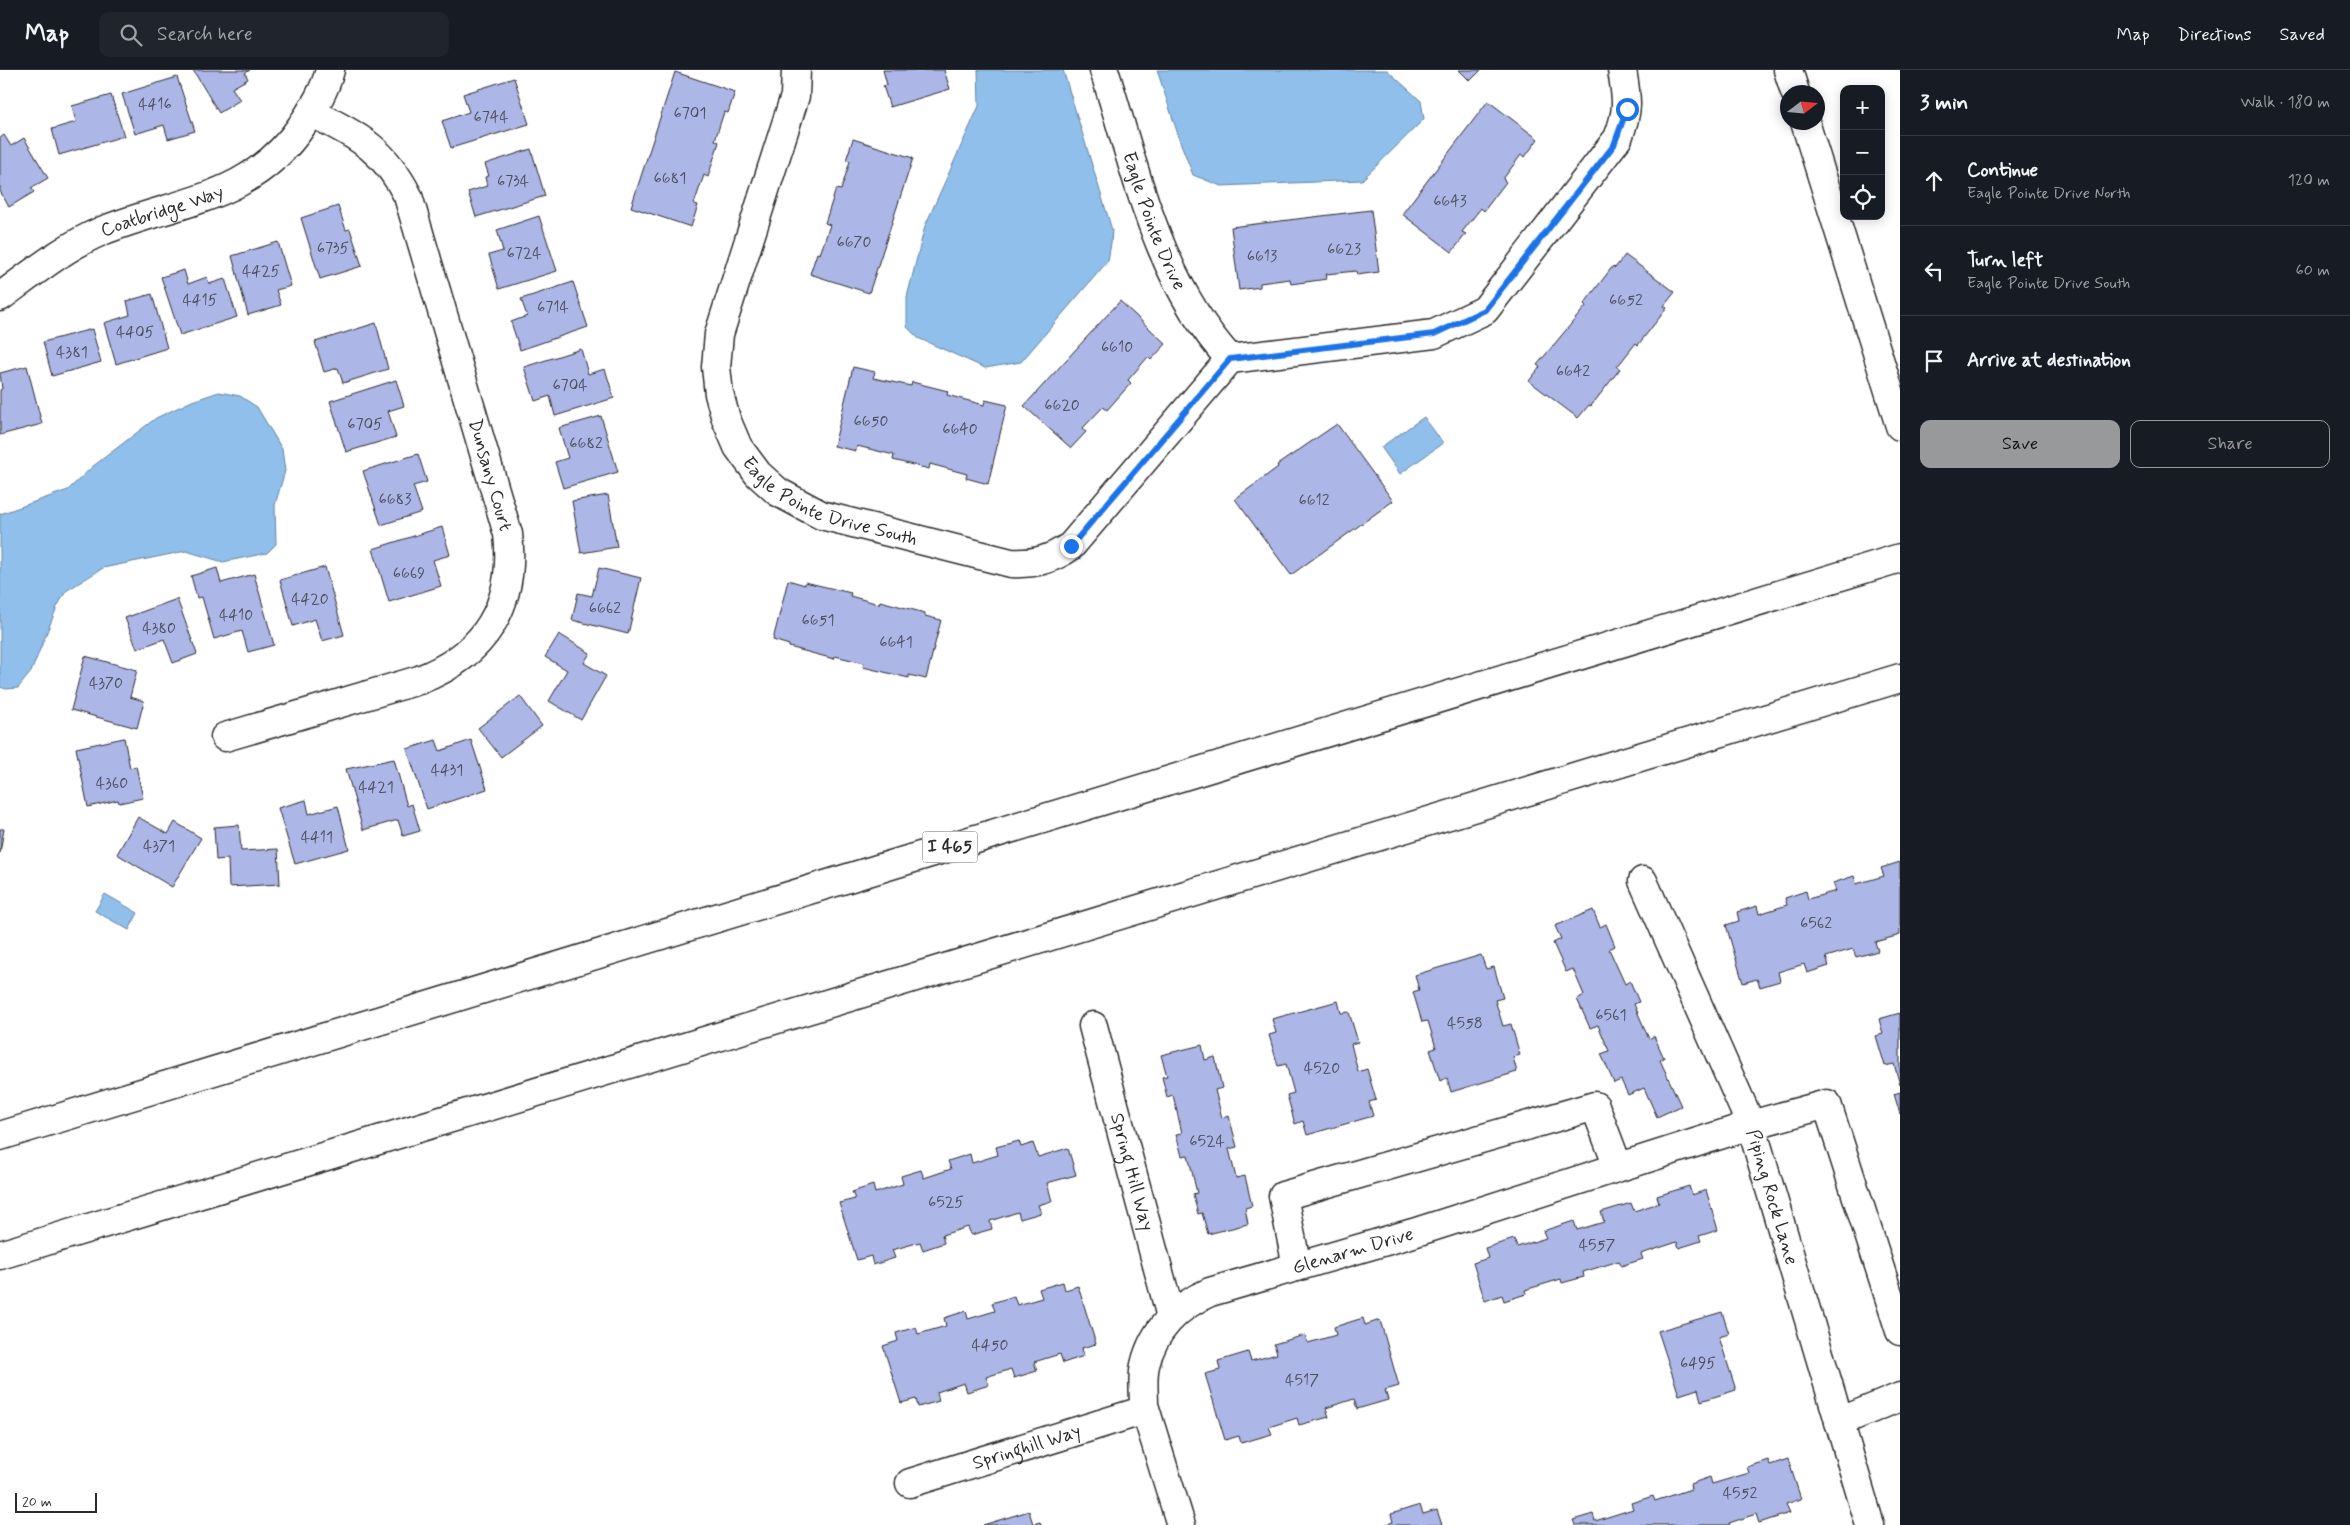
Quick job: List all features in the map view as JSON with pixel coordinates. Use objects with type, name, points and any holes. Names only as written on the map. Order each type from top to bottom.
[{"type":"main road","name":"Coatbridge Way","points":[[0,297],[62,252],[94,235],[136,219],[210,197],[246,179],[288,144],[319,100],[330,70]]},
{"type":"main road","name":"Eagle Pointe Drive South","points":[[796,70],[795,96],[719,334],[716,360],[719,394],[733,437],[758,474],[778,492],[821,515],[1011,563],[1043,561],[1058,555],[1071,546],[1230,359]]},
{"type":"main road","name":"Eagle Pointe Drive","points":[[1104,70],[1160,248],[1189,307],[1230,359]]},
{"type":"main road","points":[[1230,359],[1434,334],[1485,310],[1618,138],[1627,109],[1627,94],[1622,70]]},
{"type":"main road","points":[[1788,70],[1793,85]]},
{"type":"main road","name":"Dunsany Court","points":[[225,737],[419,680],[445,669],[466,654],[492,624],[502,604],[509,575],[508,534],[408,196],[394,171],[376,150],[352,133],[311,112]]},
{"type":"main road","points":[[1808,130],[1900,426]]},
{"type":"main road","name":"I 465","points":[[0,1136],[1900,558]]},
{"type":"main road","points":[[0,1255],[1900,678]]},
{"type":"main road","name":"Piping Rock Lane","points":[[1643,881],[1751,1125],[1870,1525]]},
{"type":"main road","name":"Spring Hill Way","points":[[1093,1026],[1171,1317]]},
{"type":"main road","name":"Glenarm Drive","points":[[1181,1525],[1145,1410],[1144,1367],[1151,1345],[1171,1317],[1185,1305],[1210,1292],[1413,1233],[1751,1125],[1827,1104],[1900,1331]]},
{"type":"main road","points":[[1297,1267],[1283,1196],[1595,1106],[1618,1167]]},
{"type":"main road","points":[[1839,1422],[1900,1397]]},
{"type":"main road","name":"Springhill Way","points":[[910,1483],[1145,1410]]},
{"type":"water","points":[[978,70],[1063,70],[1112,230],[1108,261],[1021,362],[985,368],[918,338],[907,327],[907,297],[925,226],[979,106]]},
{"type":"water","points":[[1157,70],[1387,70],[1421,101],[1424,119],[1362,180],[1221,186],[1193,175]]},
{"type":"water","points":[[219,392],[240,396],[257,407],[282,449],[285,471],[275,505],[276,544],[267,553],[223,562],[186,551],[103,568],[66,591],[57,607],[31,672],[18,688],[6,689],[0,687],[0,514],[68,490],[92,467],[156,418],[192,401]]},
{"type":"water","points":[[1424,417],[1443,443],[1400,474],[1381,447]]},
{"type":"water","points":[[105,894],[138,913],[129,930],[95,911]]},
{"type":"building","points":[[193,70],[250,70],[245,73],[248,79],[232,88],[240,100],[219,113]]},
{"type":"building","points":[[883,70],[944,70],[950,89],[890,107],[883,86],[887,85]]},
{"type":"building","points":[[1459,70],[1481,70],[1470,81]]},
{"type":"building","points":[[675,72],[735,92],[728,113],[724,112],[715,140],[719,142],[708,177],[704,175],[694,204],[698,205],[691,227],[631,207]]},
{"type":"building","points":[[177,77],[195,131],[168,139],[164,125],[135,134],[122,94]]},
{"type":"building","points":[[514,78],[529,124],[451,148],[442,121],[469,112],[463,94]]},
{"type":"building","points":[[111,95],[124,136],[59,155],[52,129],[76,122],[72,106]]},
{"type":"building","points":[[1488,101],[1538,139],[1525,157],[1521,155],[1503,179],[1506,182],[1484,211],[1481,208],[1462,232],[1466,234],[1452,252],[1402,214]]},
{"type":"building","points":[[4,135],[11,146],[24,138],[48,178],[31,188],[34,192],[9,207],[0,191],[0,138]]},
{"type":"building","points":[[853,139],[913,158],[869,293],[810,274],[817,253],[820,254],[830,225],[825,223],[836,189],[841,190],[850,161],[846,160]]},
{"type":"building","points":[[531,149],[545,196],[476,217],[468,192],[487,186],[485,177],[489,176],[485,164]]},
{"type":"building","points":[[338,206],[346,230],[350,229],[362,266],[320,279],[301,218]]},
{"type":"building","points":[[1371,210],[1379,272],[1357,275],[1356,271],[1326,274],[1327,279],[1291,284],[1290,279],[1260,283],[1260,287],[1239,290],[1231,227]]},
{"type":"building","points":[[539,216],[557,271],[499,289],[489,255],[503,251],[497,230]]},
{"type":"building","points":[[278,242],[291,286],[276,290],[281,305],[248,315],[232,256]]},
{"type":"building","points":[[1625,255],[1675,292],[1664,306],[1667,308],[1638,345],[1636,343],[1617,367],[1620,369],[1591,406],[1589,405],[1578,418],[1529,381],[1540,367],[1537,365],[1586,306],[1584,304],[1613,266],[1615,268]]},
{"type":"building","points":[[184,270],[188,284],[207,277],[209,284],[225,279],[237,317],[180,335],[161,277]]},
{"type":"building","points":[[573,282],[588,327],[520,350],[511,322],[527,316],[521,299]]},
{"type":"building","points":[[152,294],[167,348],[116,364],[104,323],[130,315],[127,301]]},
{"type":"building","points":[[1120,301],[1166,344],[1151,360],[1148,357],[1128,380],[1131,383],[1107,410],[1103,407],[1082,429],[1086,432],[1071,448],[1024,406]]},
{"type":"building","points":[[376,323],[388,369],[343,383],[338,368],[324,372],[315,342]]},
{"type":"building","points":[[92,329],[101,362],[52,376],[43,342]]},
{"type":"building","points":[[581,349],[588,374],[605,369],[614,398],[555,416],[550,396],[535,401],[524,367]]},
{"type":"building","points":[[27,366],[42,424],[0,435],[0,390],[2,389],[0,373]]},
{"type":"building","points":[[853,367],[875,372],[873,378],[911,386],[912,382],[948,391],[947,395],[984,405],[985,400],[1007,405],[988,484],[966,478],[967,474],[930,464],[929,469],[893,460],[894,455],[857,446],[856,451],[834,446]]},
{"type":"building","points":[[396,380],[404,406],[388,411],[396,437],[346,452],[330,401]]},
{"type":"building","points":[[601,416],[618,472],[563,488],[555,462],[568,458],[559,428]]},
{"type":"building","points":[[1337,424],[1393,501],[1291,575],[1235,499],[1278,467],[1277,465]]},
{"type":"building","points":[[418,454],[427,482],[413,486],[422,512],[381,525],[363,471]]},
{"type":"building","points":[[608,495],[617,547],[581,553],[572,501]]},
{"type":"building","points":[[442,527],[450,555],[433,560],[441,586],[389,602],[373,549]]},
{"type":"building","points":[[325,567],[344,635],[322,641],[315,619],[293,626],[280,580]]},
{"type":"building","points":[[217,568],[221,583],[254,574],[274,645],[248,652],[242,631],[214,639],[202,597],[197,598],[191,576]]},
{"type":"building","points":[[599,568],[641,578],[628,634],[572,620],[578,593],[592,596]]},
{"type":"building","points":[[788,580],[851,593],[850,596],[879,604],[880,601],[925,613],[925,616],[941,620],[926,679],[909,675],[909,678],[863,667],[864,663],[835,656],[834,659],[789,647],[789,645],[773,640]]},
{"type":"building","points":[[177,599],[197,654],[173,663],[164,639],[137,649],[125,618]]},
{"type":"building","points":[[559,634],[590,653],[584,663],[606,676],[581,720],[549,701],[567,670],[545,657]]},
{"type":"building","points":[[85,656],[137,670],[130,697],[144,701],[137,728],[71,710]]},
{"type":"building","points":[[520,696],[542,726],[501,757],[478,728]]},
{"type":"building","points":[[124,738],[130,768],[136,766],[143,798],[119,803],[118,800],[88,807],[76,748]]},
{"type":"building","points":[[436,740],[440,751],[471,740],[487,789],[427,809],[407,749]]},
{"type":"building","points":[[394,759],[407,806],[412,804],[420,831],[403,836],[398,820],[363,830],[346,769]]},
{"type":"building","points":[[306,800],[309,814],[338,806],[349,849],[295,864],[278,808]]},
{"type":"building","points":[[138,817],[168,834],[175,822],[201,838],[172,887],[117,854]]},
{"type":"building","points":[[239,825],[241,851],[278,849],[280,884],[229,887],[228,859],[216,860],[214,827]]},
{"type":"building","points":[[0,829],[4,829],[0,853]]},
{"type":"building","points":[[1900,862],[1900,935],[1875,942],[1878,951],[1856,957],[1853,949],[1826,957],[1829,966],[1807,973],[1804,964],[1778,972],[1780,981],[1760,987],[1757,979],[1743,983],[1726,925],[1739,921],[1737,912],[1757,906],[1759,914],[1787,905],[1785,898],[1806,891],[1808,899],[1836,891],[1833,883],[1854,876],[1856,884],[1884,876],[1881,868]]},
{"type":"building","points":[[1593,910],[1600,927],[1606,924],[1615,946],[1609,949],[1625,984],[1630,981],[1639,1002],[1634,1004],[1649,1039],[1654,1036],[1664,1058],[1660,1060],[1681,1106],[1657,1117],[1644,1088],[1628,1095],[1621,1080],[1614,1083],[1601,1054],[1609,1051],[1598,1025],[1590,1028],[1577,999],[1584,995],[1573,969],[1566,972],[1553,943],[1561,939],[1555,926]]},
{"type":"building","points":[[1481,955],[1486,969],[1494,967],[1503,998],[1495,1000],[1503,1026],[1511,1024],[1520,1055],[1513,1057],[1517,1072],[1451,1092],[1447,1078],[1440,1081],[1430,1050],[1436,1048],[1428,1021],[1422,1022],[1413,992],[1419,990],[1415,975]]},
{"type":"building","points":[[1338,1001],[1341,1013],[1349,1012],[1358,1042],[1351,1044],[1358,1072],[1367,1069],[1376,1100],[1369,1102],[1373,1116],[1307,1135],[1303,1121],[1295,1124],[1287,1095],[1294,1093],[1286,1064],[1278,1066],[1269,1035],[1276,1033],[1272,1019]]},
{"type":"building","points":[[1900,1013],[1900,1085],[1894,1064],[1885,1066],[1876,1036],[1883,1034],[1879,1019]]},
{"type":"building","points":[[1202,1045],[1205,1060],[1215,1057],[1222,1088],[1215,1090],[1222,1118],[1229,1116],[1237,1147],[1229,1149],[1236,1178],[1245,1176],[1252,1206],[1245,1208],[1248,1224],[1208,1234],[1202,1213],[1198,1214],[1193,1194],[1197,1193],[1188,1155],[1182,1156],[1176,1134],[1182,1133],[1173,1095],[1167,1097],[1162,1077],[1167,1076],[1161,1055]]},
{"type":"building","points":[[1900,1092],[1900,1114],[1894,1094]]},
{"type":"building","points":[[1019,1141],[1021,1147],[1033,1143],[1038,1157],[1068,1148],[1076,1175],[1047,1183],[1052,1201],[1038,1205],[1041,1213],[1020,1219],[1018,1212],[990,1221],[992,1229],[971,1235],[968,1227],[942,1235],[944,1243],[923,1250],[920,1242],[892,1250],[895,1258],[873,1265],[871,1256],[857,1260],[839,1203],[855,1199],[852,1192],[873,1185],[875,1193],[903,1184],[901,1176],[921,1170],[924,1178],[951,1169],[948,1161],[970,1154],[972,1163],[998,1155],[996,1147]]},
{"type":"building","points":[[1689,1186],[1692,1195],[1706,1190],[1718,1230],[1699,1236],[1701,1241],[1679,1248],[1677,1242],[1641,1254],[1643,1259],[1621,1266],[1619,1261],[1583,1272],[1584,1277],[1562,1283],[1561,1279],[1525,1290],[1526,1294],[1504,1301],[1502,1295],[1485,1301],[1473,1263],[1488,1258],[1485,1248],[1514,1239],[1517,1247],[1546,1238],[1543,1231],[1574,1221],[1577,1230],[1604,1222],[1601,1212],[1631,1203],[1634,1211],[1659,1203],[1657,1196]]},
{"type":"building","points":[[1063,1282],[1065,1290],[1078,1286],[1096,1344],[1082,1348],[1084,1356],[1063,1363],[1060,1354],[1034,1362],[1037,1371],[1014,1378],[1011,1369],[986,1377],[989,1385],[967,1392],[964,1383],[937,1392],[939,1401],[918,1407],[916,1399],[901,1403],[883,1346],[898,1341],[896,1333],[916,1327],[918,1334],[946,1326],[944,1318],[966,1311],[968,1319],[995,1311],[992,1303],[1014,1296],[1017,1305],[1042,1298],[1039,1289]]},
{"type":"building","points":[[1722,1312],[1729,1334],[1719,1337],[1736,1390],[1701,1401],[1698,1389],[1679,1395],[1658,1331]]},
{"type":"building","points":[[1363,1318],[1365,1325],[1380,1320],[1399,1386],[1385,1390],[1388,1400],[1357,1409],[1354,1399],[1326,1408],[1329,1417],[1299,1425],[1297,1418],[1269,1427],[1272,1434],[1241,1443],[1239,1436],[1225,1440],[1205,1374],[1220,1370],[1218,1361],[1248,1352],[1251,1361],[1277,1354],[1274,1344],[1305,1335],[1308,1343],[1336,1335],[1334,1327]]},
{"type":"building","points":[[1788,1459],[1801,1499],[1786,1504],[1790,1513],[1759,1523],[1756,1514],[1729,1523],[1730,1525],[1575,1525],[1573,1520],[1593,1514],[1595,1521],[1633,1509],[1631,1503],[1653,1496],[1655,1501],[1691,1489],[1690,1484],[1710,1477],[1712,1484],[1749,1473],[1747,1467],[1768,1460],[1770,1465]]},
{"type":"building","points":[[1420,1505],[1423,1514],[1437,1510],[1442,1525],[1384,1525],[1393,1522],[1391,1514]]},
{"type":"building","points":[[1029,1511],[1033,1524],[1040,1522],[1041,1525],[983,1525]]},
{"type":"route","points":[[1071,546],[1230,359],[1434,334],[1461,323],[1485,310],[1614,145],[1627,109]]}]
